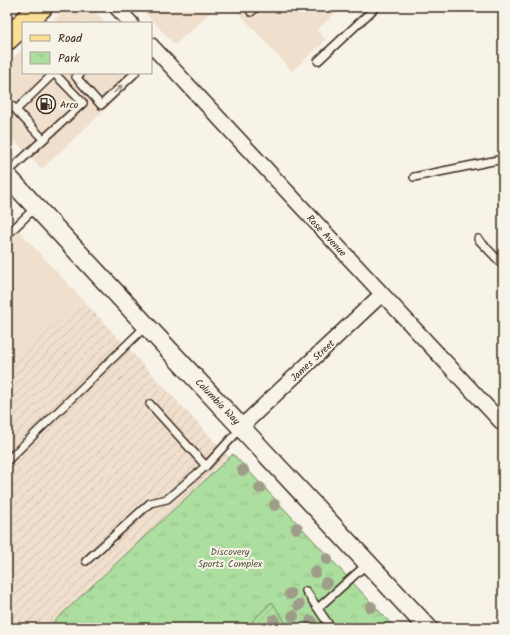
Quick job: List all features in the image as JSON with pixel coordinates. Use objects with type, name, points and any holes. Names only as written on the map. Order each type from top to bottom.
[{"type":"main road","points":[[27,22],[41,7]]},
{"type":"street","points":[[116,7],[130,22]]},
{"type":"street","name":"Rose Avenue","points":[[153,51],[503,424]]},
{"type":"street","name":"Columbia Way","points":[[8,177],[146,326],[242,426],[428,628]]},
{"type":"street","name":"James Street","points":[[242,426],[382,294]]},
{"type":"lane","points":[[318,60],[376,7]]},
{"type":"lane","points":[[16,110],[53,74]]},
{"type":"lane","points":[[8,177],[43,139],[82,103],[55,74]]},
{"type":"lane","points":[[79,75],[101,105],[134,74]]},
{"type":"lane","points":[[7,101],[43,139]]},
{"type":"lane","points":[[414,177],[503,159]]},
{"type":"lane","points":[[7,234],[36,207]]},
{"type":"lane","points":[[478,239],[503,265]]},
{"type":"lane","points":[[7,461],[146,326]]},
{"type":"lane","points":[[150,404],[206,466]]},
{"type":"lane","points":[[86,561],[150,502],[167,499],[206,466],[242,426]]},
{"type":"lane","points":[[318,608],[369,563]]},
{"type":"lane","points":[[306,591],[329,625]]},
{"type":"shaded area","points":[[68,7],[91,7],[105,22],[52,22]]},
{"type":"shaded area","points":[[139,7],[216,7],[175,45]]},
{"type":"shaded area","points":[[233,7],[342,7],[317,30],[326,40],[292,71]]},
{"type":"shaded area","points":[[22,50],[22,74],[143,74],[42,169],[7,133],[7,64]]},
{"type":"shaded area","points":[[7,218],[82,299],[7,370]]},
{"type":"shaded area","points":[[82,299],[229,457],[47,628],[7,628],[7,370]]},
{"type":"green space","name":"Discovery Sports Complex","points":[[233,454],[395,628],[47,628]]},
{"type":"green space","points":[[272,602],[289,628],[245,628]]},
{"type":"place","name":"Arco","points":[[46,104]]}]
